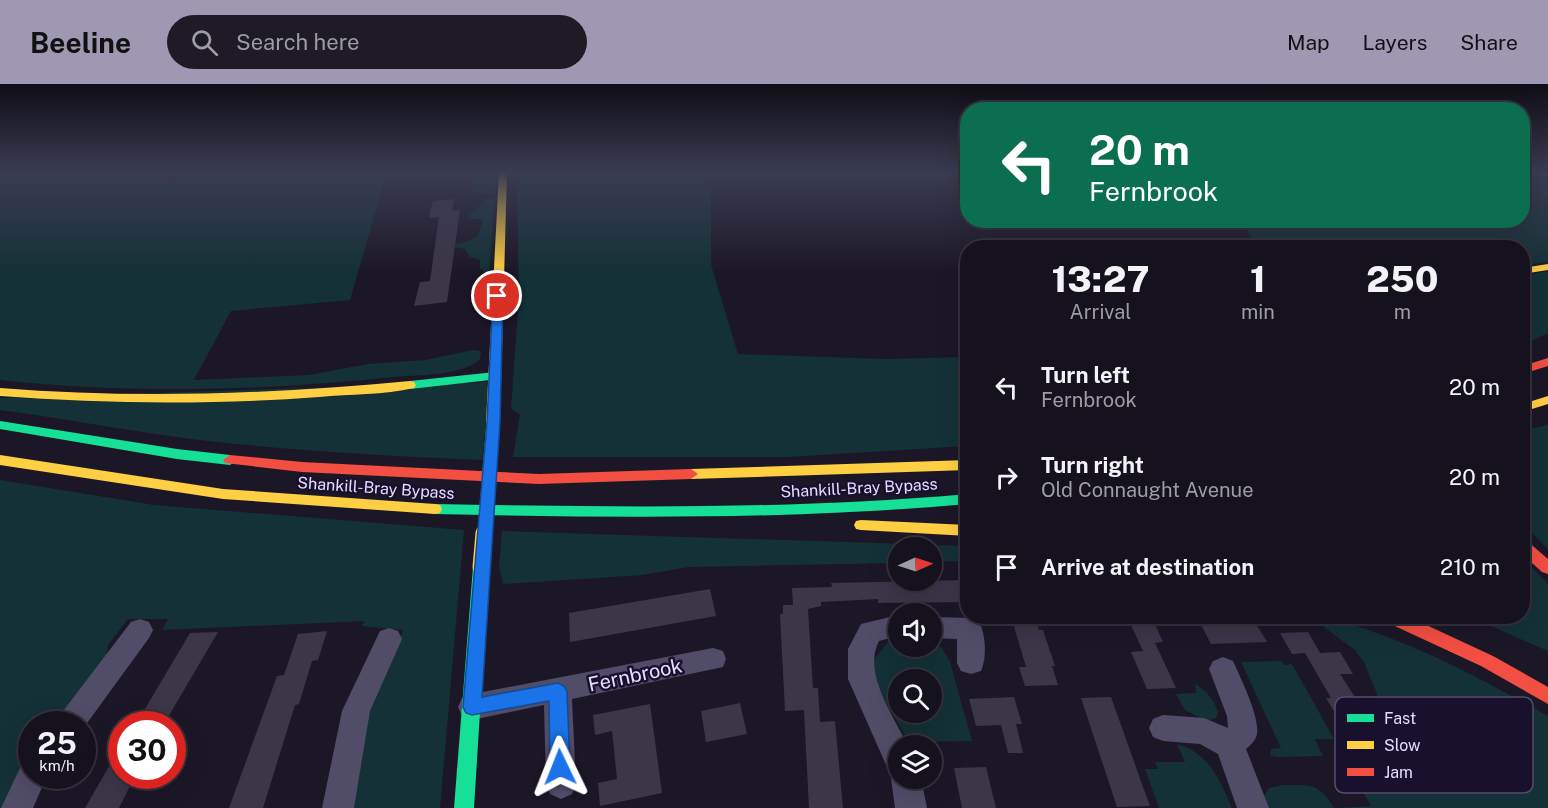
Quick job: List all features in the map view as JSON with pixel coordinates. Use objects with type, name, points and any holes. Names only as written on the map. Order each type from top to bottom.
[{"type":"main road","points":[[464,808],[493,422],[502,206]]},
{"type":"main road","points":[[1530,270],[1548,267]]},
{"type":"main road","points":[[1530,368],[1548,363]]},
{"type":"main road","points":[[0,392],[98,399],[189,402],[324,394],[495,376]]},
{"type":"main road","points":[[1530,406],[1548,400]]},
{"type":"main road","name":"Shankill-Bray Bypass","points":[[0,425],[177,454],[290,466],[527,478],[960,465]]},
{"type":"main road","name":"Shankill-Bray Bypass","points":[[0,460],[223,494],[444,510],[644,513],[902,504],[960,500]]},
{"type":"main road","points":[[644,513],[799,523]]},
{"type":"main road","points":[[844,524],[960,531]]},
{"type":"main road","points":[[1530,552],[1548,568]]},
{"type":"main road","points":[[1407,624],[1487,661],[1548,696]]},
{"type":"street","points":[[888,628],[870,632],[861,649],[862,679],[888,735]]},
{"type":"street","points":[[942,628],[970,629],[971,663]]},
{"type":"street","points":[[80,711],[140,630]]},
{"type":"street","points":[[338,808],[356,711],[389,639]]},
{"type":"street","name":"Fernbrook","points":[[472,707],[713,659]]},
{"type":"street","points":[[1223,669],[1241,716],[1243,733],[1230,745]]},
{"type":"street","points":[[558,691],[561,784]]},
{"type":"street","points":[[1163,728],[1204,731],[1230,745],[1253,808]]},
{"type":"street","points":[[17,808],[26,789]]},
{"type":"street","points":[[908,789],[911,808]]},
{"type":"green space","points":[[0,206],[377,206],[350,300],[231,311],[194,380],[309,375],[368,364],[425,360],[473,350],[481,351],[480,359],[472,365],[439,374],[245,388],[147,389],[0,380]]},
{"type":"green space","points":[[479,206],[494,206],[489,276],[480,268],[480,260],[470,257],[465,249],[452,247],[453,244],[466,242],[478,236],[483,221],[468,219]]},
{"type":"green space","points":[[518,206],[711,206],[711,265],[738,354],[884,359],[960,357],[960,446],[788,457],[513,457],[520,414],[511,409],[519,296]]},
{"type":"green space","points":[[1530,206],[1548,206],[1548,262],[1530,264],[1530,240],[1252,240],[1246,228],[1530,228]]},
{"type":"green space","points":[[1548,271],[1548,333],[1530,342],[1530,275]]},
{"type":"green space","points":[[491,382],[482,460],[345,453],[208,441],[0,410],[0,398]]},
{"type":"green space","points":[[1548,425],[1548,549],[1530,531],[1530,429]]},
{"type":"green space","points":[[0,480],[154,505],[464,530],[440,808],[333,808],[340,773],[392,661],[403,630],[362,626],[364,621],[162,630],[168,619],[128,619],[108,645],[106,662],[70,711],[18,711],[18,788],[6,808],[0,808]]},
{"type":"green space","points":[[502,531],[888,543],[888,563],[689,567],[642,575],[503,584],[499,567]]},
{"type":"green space","points":[[942,545],[960,546],[960,561],[942,562]]},
{"type":"green space","points":[[1530,566],[1548,584],[1548,651],[1486,624],[1530,624]]},
{"type":"green space","points":[[1320,624],[1350,624],[1377,633],[1422,651],[1513,697],[1378,697],[1364,662],[1355,650]]},
{"type":"green space","points":[[888,642],[888,657],[942,657],[942,648],[950,662],[972,741],[942,741],[942,735],[905,735],[898,723],[942,723],[942,669],[888,669],[888,706],[876,686],[871,663]]},
{"type":"green space","points":[[1282,661],[1284,665],[1292,664],[1334,739],[1315,739],[1323,756],[1275,757],[1270,755],[1271,749],[1281,748],[1241,662]]},
{"type":"green space","points":[[1195,684],[1212,699],[1218,712],[1216,718],[1206,721],[1185,710],[1176,694],[1196,693]]},
{"type":"green space","points":[[1533,708],[1548,716],[1548,808],[1338,808],[1371,806],[1364,793],[1533,793]]},
{"type":"green space","points":[[1177,744],[1197,754],[1212,769],[1232,808],[1159,808],[1145,769],[1158,769],[1155,762],[1185,762]]},
{"type":"green space","points":[[1283,785],[1307,785],[1318,789],[1324,793],[1334,808],[1263,808],[1263,798],[1269,788]]},
{"type":"building","points":[[432,206],[453,206],[452,211],[460,210],[447,302],[414,306],[420,282],[430,281],[439,217],[429,218]]},
{"type":"building","points":[[960,580],[960,602],[878,603],[878,599],[821,602],[821,606],[808,609],[813,688],[818,688],[820,722],[835,721],[843,808],[809,808],[804,710],[785,711],[780,614],[783,614],[783,605],[793,605],[792,588],[832,587],[831,583],[888,582],[888,591],[942,591],[942,581]]},
{"type":"building","points":[[710,589],[716,616],[570,642],[569,613]]},
{"type":"building","points":[[1013,624],[1037,624],[1039,630],[1043,630],[1055,666],[1052,666],[1058,685],[1025,686],[1019,667],[1026,667]]},
{"type":"building","points":[[1130,624],[1155,624],[1163,642],[1155,643],[1176,688],[1147,689],[1131,652],[1143,651]]},
{"type":"building","points":[[1201,624],[1256,624],[1267,642],[1211,644]]},
{"type":"building","points":[[327,631],[318,660],[312,661],[299,704],[295,705],[263,808],[229,808],[277,676],[284,675],[298,634]]},
{"type":"building","points":[[218,632],[172,711],[144,711],[190,633]]},
{"type":"building","points":[[1308,632],[1320,653],[1340,652],[1353,674],[1340,674],[1355,697],[1335,697],[1335,713],[1326,698],[1331,698],[1305,653],[1292,654],[1280,633]]},
{"type":"building","points":[[1014,697],[1022,724],[1016,724],[1023,753],[1008,753],[1001,725],[976,726],[969,699]]},
{"type":"building","points":[[1111,697],[1150,806],[1117,807],[1081,698]]},
{"type":"building","points":[[740,703],[747,734],[706,742],[701,711]]},
{"type":"building","points":[[650,704],[662,793],[600,806],[598,783],[617,779],[612,731],[595,735],[593,715]]},
{"type":"building","points":[[986,767],[996,808],[962,808],[954,768]]},
{"type":"building","points":[[108,768],[108,789],[128,789],[119,808],[85,808]]},
{"type":"traffic: fast","points":[[410,385],[495,376]]},
{"type":"traffic: fast","points":[[0,425],[177,454],[230,460]]},
{"type":"traffic: fast","points":[[435,509],[644,513],[902,505],[960,500]]},
{"type":"traffic: fast","points":[[464,808],[481,567]]},
{"type":"traffic: slow","points":[[493,422],[502,206]]},
{"type":"traffic: slow","points":[[1530,270],[1548,267]]},
{"type":"traffic: slow","points":[[0,392],[103,398],[205,399],[308,394],[410,385]]},
{"type":"traffic: slow","points":[[1530,406],[1548,400]]},
{"type":"traffic: slow","points":[[481,567],[493,422]]},
{"type":"traffic: slow","points":[[0,460],[223,494],[435,509]]},
{"type":"traffic: slow","points":[[691,474],[960,465]]},
{"type":"traffic: slow","points":[[861,525],[960,531]]},
{"type":"traffic: jam","points":[[1530,368],[1548,362]]},
{"type":"traffic: jam","points":[[230,460],[302,467],[539,479],[691,474]]},
{"type":"traffic: jam","points":[[1530,552],[1548,568]]},
{"type":"traffic: jam","points":[[1407,624],[1487,661],[1548,696]]},
{"type":"route","points":[[497,296],[493,422],[472,707],[558,691],[560,767]]}]
